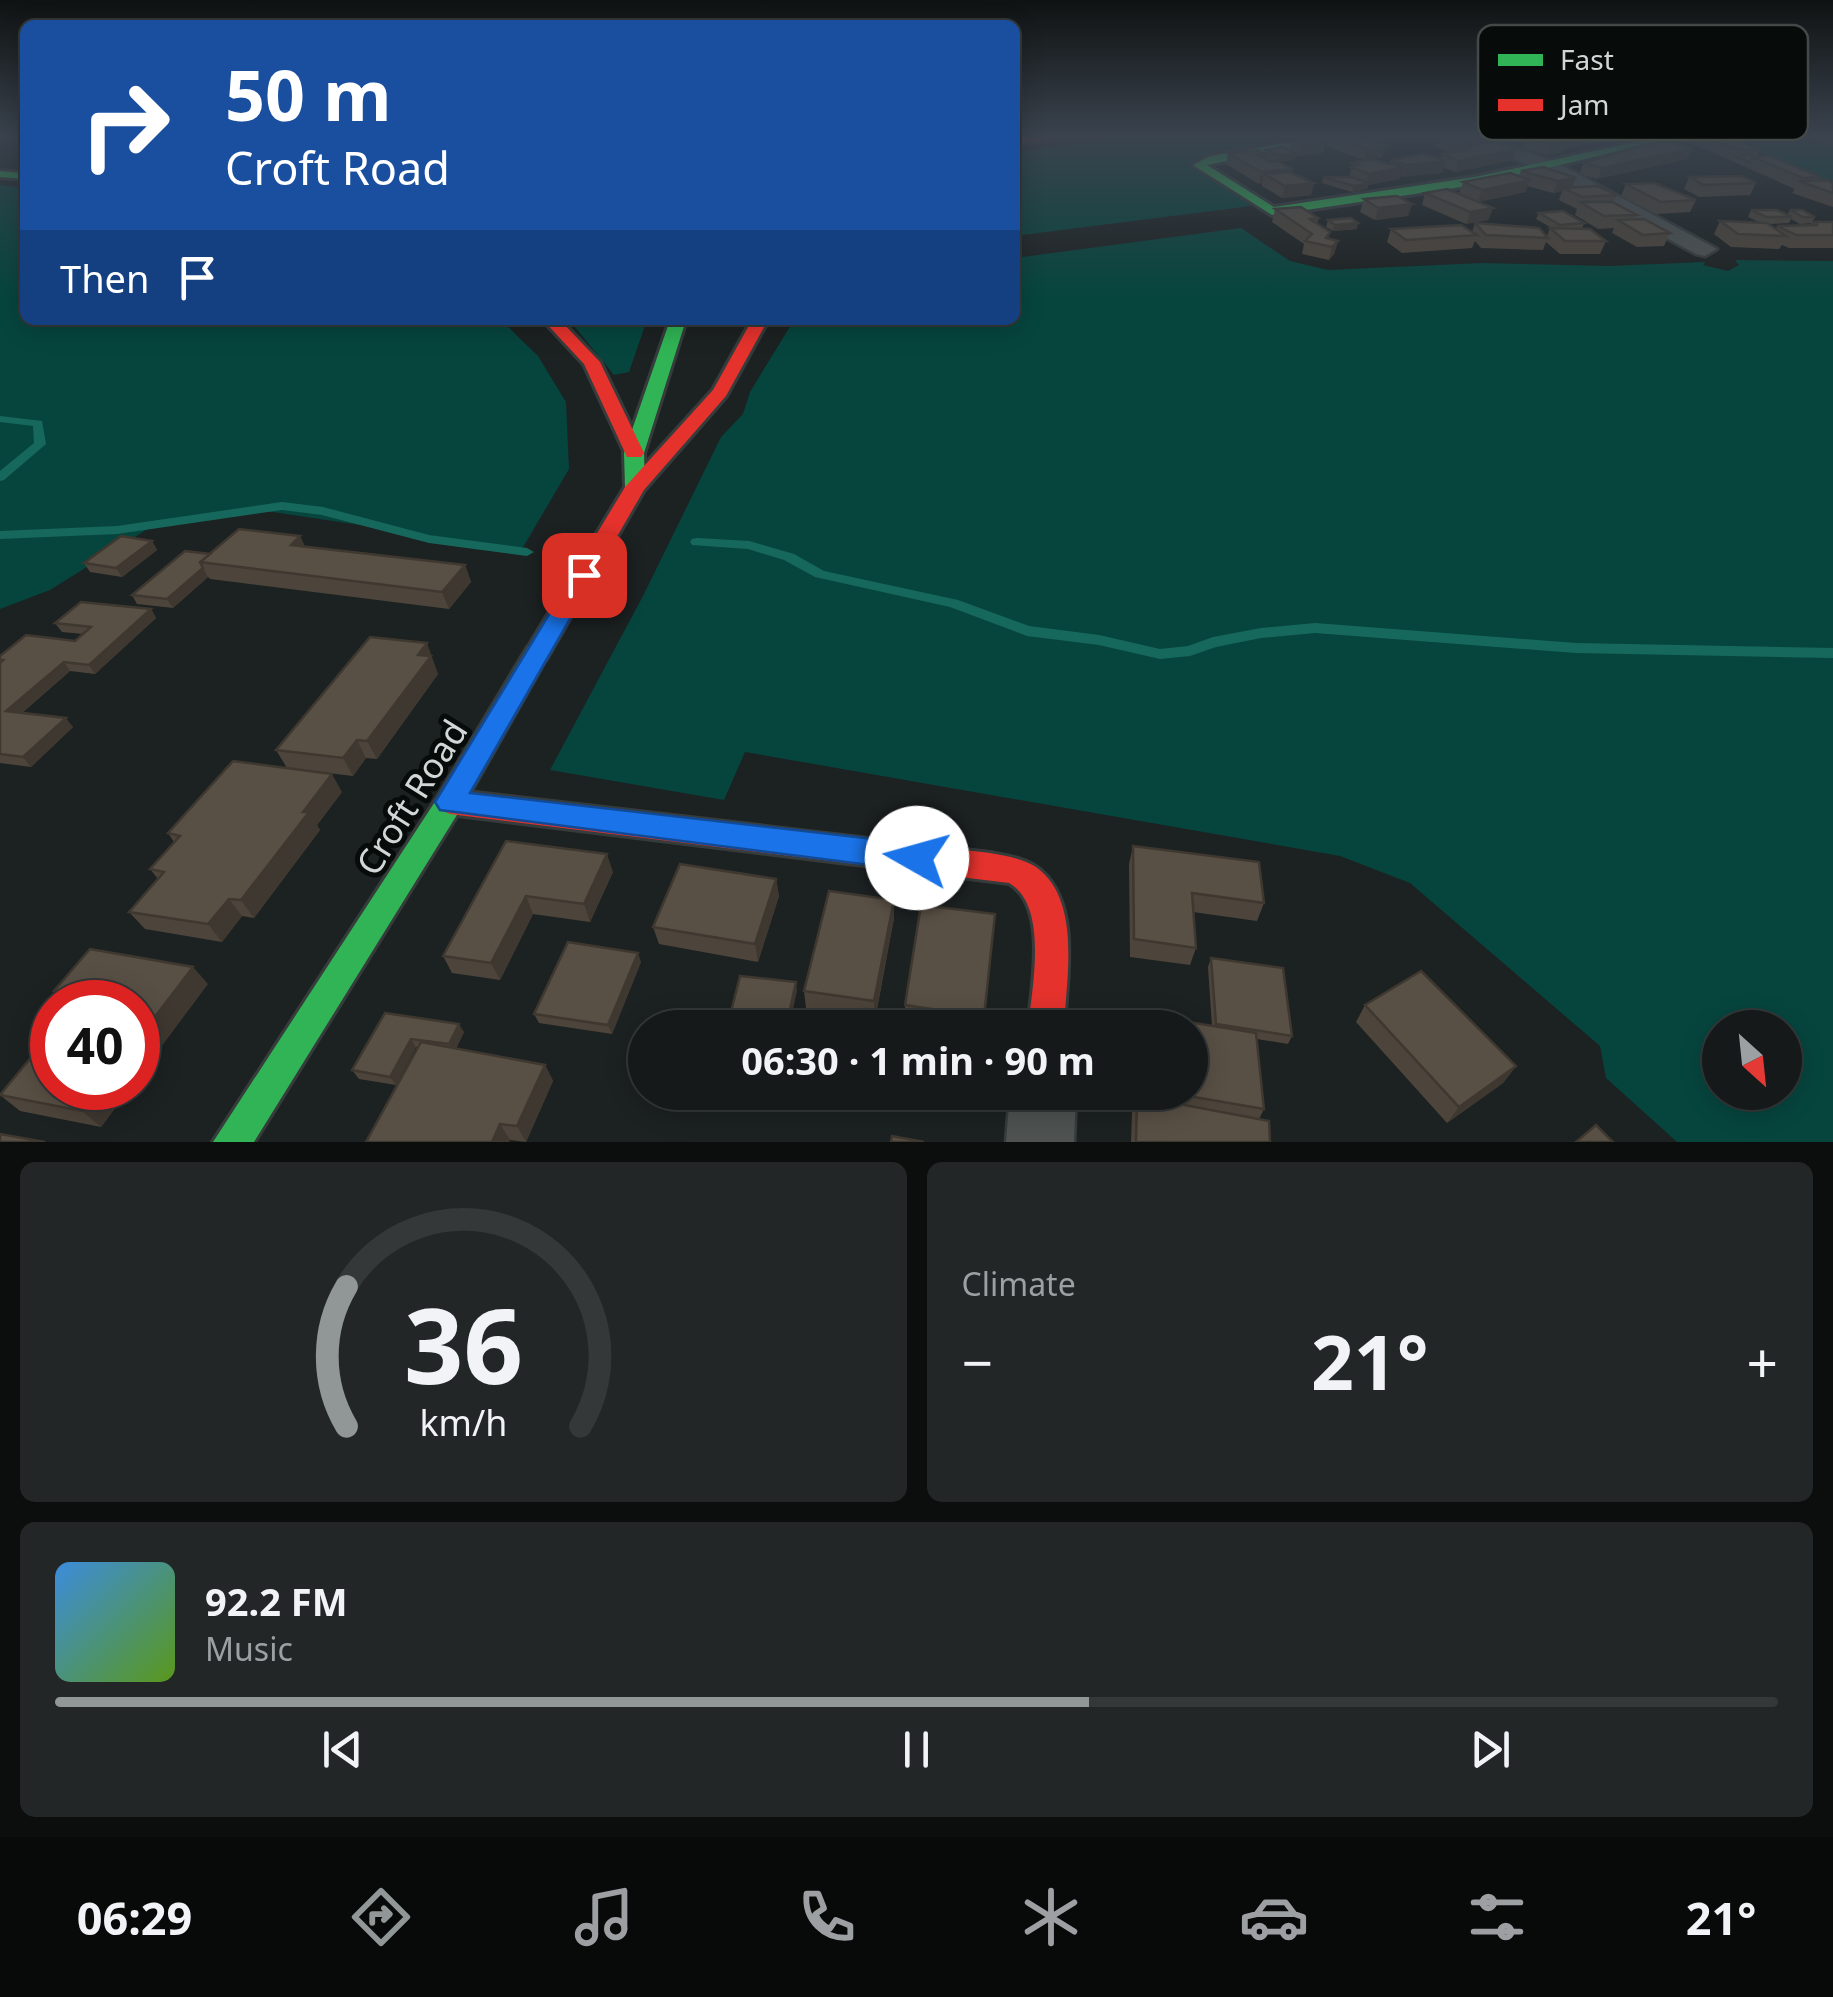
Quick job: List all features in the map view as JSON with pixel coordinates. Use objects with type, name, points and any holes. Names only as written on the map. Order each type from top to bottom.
[{"type":"street","points":[[1236,189],[1272,211],[1427,189]]},
{"type":"street","points":[[1592,189],[1705,249]]},
{"type":"street","points":[[556,325],[592,362],[634,452]]},
{"type":"street","points":[[635,488],[634,452],[676,325]]},
{"type":"street","name":"Croft Road","points":[[236,1140],[450,802],[635,488],[720,392],[757,325]]},
{"type":"street","points":[[450,802],[970,864],[1020,874],[1034,883],[1048,913],[1046,1010]]},
{"type":"street","points":[[1040,1142],[1041,1110]]},
{"type":"green space","points":[[0,189],[20,189],[20,325],[506,325],[538,356],[566,402],[569,469],[522,549],[252,509],[162,520],[50,590],[0,609]]},
{"type":"green space","points":[[1020,189],[1233,189],[1251,206],[1020,235]]},
{"type":"green space","points":[[1241,228],[1290,261],[1328,270],[1482,263],[1609,266],[1705,262],[1703,265],[1728,271],[1739,265],[1735,260],[1833,261],[1833,1142],[1677,1142],[1606,1078],[1600,1046],[1410,883],[1340,856],[745,752],[724,800],[550,770],[644,594],[721,437],[743,414],[750,392],[791,325],[1020,325],[1020,257]]},
{"type":"green space","points":[[573,325],[645,325],[629,372],[614,375]]},
{"type":"building","points":[[1448,189],[1493,208],[1470,212],[1425,193]]},
{"type":"building","points":[[1566,189],[1605,189],[1617,195],[1582,197]]},
{"type":"building","points":[[1636,189],[1670,189],[1696,200],[1661,202]]},
{"type":"building","points":[[1397,196],[1412,204],[1378,208],[1364,199]]},
{"type":"building","points":[[1580,202],[1612,202],[1637,215],[1604,216]]},
{"type":"building","points":[[1301,207],[1318,218],[1310,219],[1330,232],[1326,238],[1338,241],[1332,247],[1305,241],[1312,234],[1275,209]]},
{"type":"building","points":[[1751,210],[1777,210],[1792,217],[1766,217]]},
{"type":"building","points":[[1790,210],[1802,210],[1815,217],[1803,217]]},
{"type":"building","points":[[1563,211],[1584,223],[1560,225],[1539,213]]},
{"type":"building","points":[[1351,218],[1358,223],[1335,225],[1328,220]]},
{"type":"building","points":[[1644,219],[1670,233],[1643,235],[1618,220]]},
{"type":"building","points":[[1720,221],[1767,223],[1786,236],[1738,234]]},
{"type":"building","points":[[1812,222],[1833,222],[1833,235],[1796,235],[1777,226],[1818,225]]},
{"type":"building","points":[[1475,223],[1539,228],[1548,238],[1486,235]]},
{"type":"building","points":[[1461,225],[1477,235],[1406,240],[1391,229]]},
{"type":"building","points":[[1550,228],[1590,229],[1606,241],[1565,241]]},
{"type":"building","points":[[239,529],[300,536],[291,545],[465,565],[442,592],[200,562]]},
{"type":"building","points":[[121,536],[152,541],[116,568],[84,563]]},
{"type":"building","points":[[185,551],[210,554],[200,562],[203,568],[167,599],[132,595]]},
{"type":"building","points":[[81,602],[151,609],[89,665],[64,662],[6,711],[66,718],[23,757],[0,754],[0,656],[26,635],[75,641],[91,627],[55,623]]},
{"type":"building","points":[[370,637],[427,643],[418,655],[431,656],[367,741],[357,740],[343,758],[276,750]]},
{"type":"building","points":[[233,761],[332,774],[303,812],[309,812],[241,900],[229,899],[208,924],[129,912],[164,872],[150,869],[180,836],[168,833]]},
{"type":"building","points":[[506,841],[607,854],[584,904],[526,896],[491,963],[443,956]]},
{"type":"building","points":[[1133,846],[1259,862],[1264,903],[1192,893],[1196,948],[1134,939]]},
{"type":"building","points":[[680,864],[776,879],[755,944],[653,927]]},
{"type":"building","points":[[829,891],[894,900],[874,1001],[804,991]]},
{"type":"building","points":[[921,905],[995,914],[985,1010],[905,1005]]},
{"type":"building","points":[[568,942],[638,953],[608,1025],[534,1014]]},
{"type":"building","points":[[90,949],[193,967],[160,1010],[160,980],[63,980]]},
{"type":"building","points":[[1211,958],[1283,968],[1292,1036],[1216,1024]]},
{"type":"building","points":[[1421,971],[1516,1066],[1459,1107],[1365,1005]]},
{"type":"building","points":[[740,976],[796,982],[790,1010],[732,1010]]},
{"type":"building","points":[[385,1013],[459,1024],[449,1044],[411,1039],[390,1077],[352,1070]]},
{"type":"building","points":[[1208,1025],[1256,1033],[1264,1109],[1208,1099]]},
{"type":"building","points":[[421,1042],[545,1065],[517,1126],[500,1124],[492,1142],[366,1142]]},
{"type":"building","points":[[30,1059],[30,1101],[0,1095]]},
{"type":"building","points":[[1208,1109],[1269,1121],[1270,1142],[1136,1142],[1137,1110]]},
{"type":"building","points":[[1596,1125],[1613,1142],[1576,1142]]},
{"type":"building","points":[[0,1134],[45,1142],[0,1142]]},
{"type":"building","points":[[892,1136],[924,1142],[891,1142]]},
{"type":"waterway","points":[[0,419],[38,423],[40,444],[0,477]]},
{"type":"waterway","points":[[0,535],[117,530],[282,506],[323,511],[429,539],[527,552]]},
{"type":"waterway","points":[[697,542],[749,545],[789,557],[820,574],[953,603],[1027,631],[1099,640],[1160,654],[1190,651],[1213,642],[1261,633],[1315,628],[1576,648],[1833,653]]},
{"type":"traffic: fast","points":[[1238,189],[1272,211],[1419,189]]},
{"type":"traffic: fast","points":[[635,487],[634,453],[676,325]]},
{"type":"traffic: fast","points":[[232,1142],[450,802],[537,653]]},
{"type":"traffic: jam","points":[[556,325],[592,362],[634,453]]},
{"type":"traffic: jam","points":[[537,653],[635,487],[720,392],[757,325]]},
{"type":"traffic: jam","points":[[450,802],[990,866],[1018,873],[1033,883],[1047,913],[1051,952],[1047,1010]]},
{"type":"route","points":[[584,575],[450,802],[917,858]]}]
